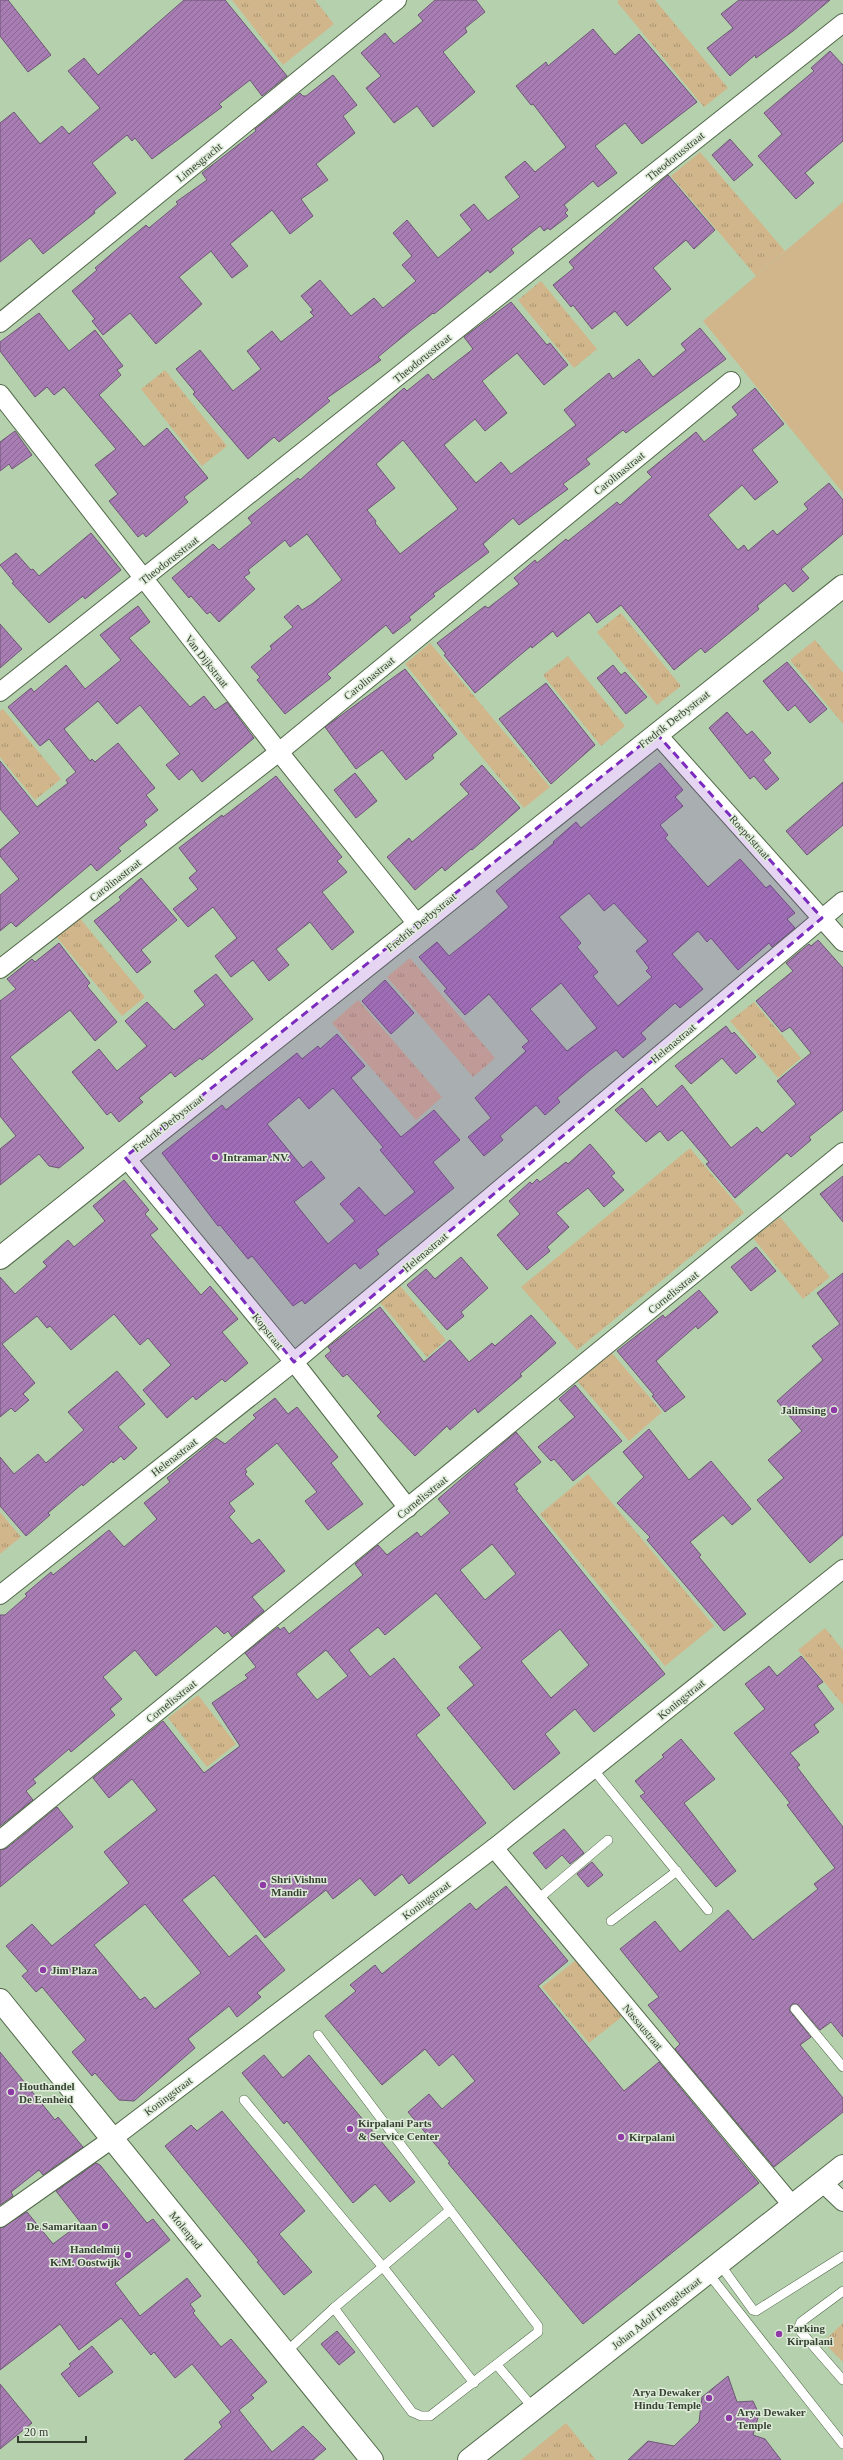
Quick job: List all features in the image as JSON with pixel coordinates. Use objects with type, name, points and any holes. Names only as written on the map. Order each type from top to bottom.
[{"type":"main road","name":"Fredrik Derbystraat","points":[[0,1258],[656,733],[843,586]]},
{"type":"main road","name":"Molenpad","points":[[0,2000],[372,2460]]},
{"type":"main road","name":"Johan Adolf Pengelstraat","points":[[469,2460],[843,2166]]},
{"type":"street","name":"Limesgracht","points":[[0,323],[397,0]]},
{"type":"street","name":"Theodorusstraat","points":[[0,692],[144,580],[843,23]]},
{"type":"street","name":"Carolinastraat","points":[[0,969],[279,752],[731,381]]},
{"type":"street","name":"Van Dijkstraat","points":[[0,394],[279,752],[418,925]]},
{"type":"street","name":"Roepelstraat","points":[[656,733],[843,942]]},
{"type":"street","name":"Helenastraat","points":[[0,1595],[294,1362],[843,901]]},
{"type":"street","name":"Cornelisstraat","points":[[0,1840],[843,1152]]},
{"type":"street","name":"Kopstraat","points":[[126,1157],[294,1362],[408,1508]]},
{"type":"street","name":"Koningstraat","points":[[0,2218],[112,2139],[494,1848],[843,1569]]},
{"type":"street","name":"Nassaustraat","points":[[494,1848],[792,2205]]},
{"type":"street","points":[[822,2182],[843,2202]]},
{"type":"lane","points":[[593,1769],[708,1910]]},
{"type":"lane","points":[[537,1900],[608,1840]]},
{"type":"lane","points":[[611,1921],[677,1871]]},
{"type":"lane","points":[[795,2009],[843,2067]]},
{"type":"lane","points":[[318,2034],[538,2326],[537,2334],[474,2383],[430,2416],[421,2416],[412,2412],[334,2308]]},
{"type":"lane","points":[[244,2100],[383,2267],[474,2383]]},
{"type":"lane","points":[[285,2353],[334,2308],[450,2210]]},
{"type":"lane","points":[[713,2268],[753,2310],[756,2311],[843,2256]]},
{"type":"lane","points":[[713,2268],[843,2444]]},
{"type":"lane","points":[[843,2291],[801,2322],[799,2327],[801,2332],[843,2380]]},
{"type":"lane","points":[[497,2365],[534,2409]]},
{"type":"highlighted area","points":[[656,733],[822,918],[294,1362],[125,1157]]},
{"type":"green space","points":[[232,0],[315,0],[334,24],[283,65]]},
{"type":"green space","points":[[619,0],[655,0],[728,88],[704,107],[617,2]]},
{"type":"green space","points":[[700,152],[785,251],[756,276],[671,176]]},
{"type":"green space","points":[[843,202],[843,493],[703,321]]},
{"type":"green space","points":[[541,281],[597,349],[574,368],[518,300]]},
{"type":"green space","points":[[165,370],[227,446],[202,466],[141,389]]},
{"type":"green space","points":[[621,613],[681,686],[657,705],[597,632]]},
{"type":"green space","points":[[815,640],[843,673],[843,724],[790,660]]},
{"type":"green space","points":[[430,643],[550,787],[524,808],[405,664]]},
{"type":"green space","points":[[568,656],[625,726],[601,746],[543,675]]},
{"type":"green space","points":[[3,709],[61,779],[35,800],[0,757],[0,711]]},
{"type":"green space","points":[[78,916],[145,997],[122,1016],[55,935]]},
{"type":"green space","points":[[410,958],[495,1058],[473,1077],[387,977]]},
{"type":"green space","points":[[358,1000],[442,1097],[416,1120],[332,1023]]},
{"type":"green space","points":[[754,1002],[801,1058],[778,1078],[730,1021]]},
{"type":"green space","points":[[690,1148],[744,1213],[577,1350],[521,1287]]},
{"type":"green space","points":[[780,1217],[830,1277],[803,1299],[753,1238]]},
{"type":"green space","points":[[397,1282],[446,1340],[427,1357],[377,1299]]},
{"type":"green space","points":[[606,1346],[662,1412],[629,1441],[572,1375]]},
{"type":"green space","points":[[588,1474],[714,1626],[665,1666],[540,1514]]},
{"type":"green space","points":[[0,1512],[21,1537],[0,1554]]},
{"type":"green space","points":[[825,1628],[843,1650],[843,1705],[798,1650]]},
{"type":"green space","points":[[198,1695],[236,1744],[207,1767],[168,1718]]},
{"type":"green space","points":[[576,1960],[623,2016],[589,2043],[542,1987]]},
{"type":"green space","points":[[843,2323],[843,2362],[823,2342]]},
{"type":"green space","points":[[566,2423],[596,2460],[521,2460]]},
{"type":"building","points":[[0,0],[8,0],[51,55],[28,72],[0,36]]},
{"type":"building","points":[[184,0],[225,0],[287,76],[262,96],[250,80],[219,104],[222,107],[152,159],[135,138],[132,141],[127,135],[92,163],[116,193],[94,211],[95,213],[43,254],[30,238],[0,262],[0,123],[14,112],[40,144],[62,126],[69,134],[100,108],[68,71],[84,58],[98,75]]},
{"type":"building","points":[[435,0],[476,0],[485,12],[465,28],[467,32],[443,52],[475,92],[433,127],[417,106],[394,123],[366,88],[381,76],[361,53],[385,33],[394,44],[423,21],[418,15]]},
{"type":"building","points":[[739,0],[830,0],[793,31],[756,58],[755,55],[730,76],[707,48],[733,28],[721,14]]},
{"type":"building","points":[[593,29],[615,55],[639,34],[697,102],[642,144],[625,123],[595,146],[617,173],[598,187],[593,181],[564,205],[568,210],[565,213],[568,216],[550,230],[548,228],[544,231],[540,226],[511,249],[514,253],[490,273],[488,270],[434,314],[433,313],[411,330],[378,357],[381,360],[327,398],[330,401],[279,442],[274,437],[248,459],[193,394],[195,392],[176,369],[200,350],[233,391],[261,369],[247,351],[272,331],[281,342],[314,316],[310,312],[313,310],[301,296],[320,280],[351,316],[374,298],[383,308],[416,281],[402,265],[412,256],[393,233],[407,220],[438,258],[472,230],[460,215],[474,204],[488,221],[520,197],[505,177],[525,161],[535,172],[566,147],[533,104],[531,105],[516,86],[546,62],[548,66]]},
{"type":"building","points":[[830,51],[843,65],[843,141],[805,173],[814,183],[796,199],[758,156],[782,134],[764,113],[814,71],[811,68]]},
{"type":"building","points":[[333,75],[357,105],[343,116],[355,133],[316,164],[328,180],[301,199],[313,216],[290,234],[272,210],[230,244],[248,266],[232,278],[211,251],[179,277],[202,304],[156,344],[130,313],[103,335],[92,321],[95,319],[72,291],[97,270],[95,268],[146,225],[149,228],[178,204],[176,202],[207,180],[202,173],[256,131],[255,129],[300,93],[303,96],[306,96]]},
{"type":"building","points":[[730,139],[753,165],[734,181],[712,155]]},
{"type":"building","points":[[668,175],[715,230],[694,249],[686,240],[653,268],[671,289],[627,326],[615,311],[592,329],[573,305],[571,307],[553,285],[574,268],[569,262]]},
{"type":"building","points":[[511,302],[547,345],[550,343],[568,365],[544,385],[517,353],[482,381],[507,413],[485,431],[475,419],[444,445],[476,483],[501,462],[511,474],[576,425],[564,410],[609,373],[613,379],[639,359],[653,377],[686,350],[681,344],[700,328],[726,359],[626,433],[623,430],[586,459],[590,464],[563,484],[568,489],[519,525],[513,518],[483,544],[489,552],[433,594],[435,596],[409,617],[411,620],[393,634],[386,625],[327,674],[331,678],[285,714],[257,680],[260,677],[251,667],[272,649],[270,646],[293,627],[284,617],[298,605],[302,610],[312,604],[342,580],[307,534],[290,547],[285,540],[248,570],[250,573],[244,577],[255,589],[219,622],[210,612],[207,614],[191,596],[189,598],[172,578],[213,544],[219,550],[252,523],[248,518],[298,478],[300,480],[404,388],[407,391],[428,374],[433,380],[473,349],[464,337]],"holes":[[[403,440],[458,509],[400,554],[375,523],[376,521],[367,510],[395,488],[376,464]]]},
{"type":"building","points":[[39,313],[69,351],[95,330],[123,366],[117,370],[121,375],[99,395],[144,447],[167,428],[208,478],[184,497],[188,502],[146,537],[143,533],[138,537],[109,501],[118,494],[95,465],[116,449],[64,387],[54,395],[47,387],[35,397],[0,351],[0,342]]},
{"type":"building","points":[[755,388],[784,424],[752,450],[778,482],[755,500],[742,485],[708,515],[738,550],[744,545],[748,551],[773,530],[777,535],[808,509],[804,504],[829,483],[843,500],[843,534],[801,569],[809,578],[793,592],[785,583],[757,606],[759,609],[705,653],[701,648],[674,670],[621,605],[597,623],[589,612],[557,637],[553,631],[532,648],[531,646],[475,693],[444,655],[446,654],[437,643],[485,606],[488,608],[519,584],[514,578],[535,560],[537,563],[566,539],[568,541],[617,502],[620,505],[652,477],[647,472],[696,432],[704,442],[738,415],[732,407]]},
{"type":"building","points":[[15,431],[32,455],[12,469],[9,464],[0,471],[0,442]]},
{"type":"building","points":[[91,533],[121,570],[85,599],[83,596],[49,623],[12,583],[14,582],[0,565],[16,553],[31,570],[33,569],[39,576]]},
{"type":"building","points":[[138,606],[150,622],[129,638],[190,707],[204,696],[215,710],[227,702],[254,738],[202,782],[192,769],[179,780],[166,765],[180,754],[140,705],[117,724],[98,701],[64,729],[90,761],[92,759],[95,762],[118,743],[155,788],[146,795],[158,810],[144,821],[147,825],[118,848],[121,851],[97,871],[91,864],[16,927],[11,922],[0,931],[0,895],[19,879],[0,856],[0,850],[20,833],[0,809],[0,761],[37,807],[68,783],[66,780],[76,772],[49,739],[40,746],[8,707],[31,688],[34,692],[66,665],[85,689],[121,660],[100,635]]},
{"type":"building","points":[[0,624],[22,649],[0,668]]},
{"type":"building","points":[[787,662],[827,709],[810,723],[795,705],[788,711],[763,681]]},
{"type":"building","points":[[613,665],[621,675],[625,672],[647,697],[626,714],[597,678]]},
{"type":"building","points":[[405,669],[457,734],[432,755],[434,758],[406,780],[382,750],[356,769],[325,727]]},
{"type":"building","points":[[546,683],[595,745],[551,784],[499,719]]},
{"type":"building","points":[[727,712],[747,735],[752,731],[771,753],[763,760],[779,779],[766,790],[754,776],[750,779],[709,728]]},
{"type":"building","points":[[660,763],[683,790],[675,797],[683,806],[660,825],[668,835],[665,838],[708,887],[740,859],[766,888],[770,885],[795,913],[787,919],[795,928],[772,947],[769,943],[738,970],[711,938],[707,942],[698,931],[672,954],[703,989],[680,1008],[675,1003],[641,1033],[646,1039],[623,1058],[616,1050],[590,1070],[557,1098],[560,1102],[545,1115],[536,1105],[500,1136],[503,1140],[484,1156],[468,1137],[491,1118],[475,1098],[526,1051],[522,1047],[529,1041],[489,994],[465,1015],[444,991],[447,989],[419,957],[437,942],[449,956],[478,933],[509,907],[496,891],[554,843],[553,842],[576,822],[581,828]],"holes":[[[589,893],[604,911],[614,903],[648,941],[636,951],[649,968],[646,971],[652,977],[618,1006],[593,976],[598,972],[577,947],[581,943],[559,917]],[[561,983],[597,1028],[567,1051],[530,1009]]]},
{"type":"building","points":[[482,765],[520,808],[472,850],[471,849],[445,871],[442,867],[415,890],[387,857],[409,838],[412,842],[469,794],[460,784]]},
{"type":"building","points":[[355,773],[377,801],[356,818],[334,790]]},
{"type":"building","points":[[276,776],[342,857],[337,861],[347,872],[322,892],[354,932],[332,950],[310,922],[276,949],[289,965],[269,981],[253,960],[231,977],[215,956],[237,938],[213,907],[188,927],[173,909],[198,889],[189,878],[197,871],[179,848],[222,815],[223,817]]},
{"type":"building","points":[[843,782],[843,825],[807,855],[786,831]]},
{"type":"building","points":[[141,878],[177,920],[141,950],[151,962],[137,973],[94,921],[121,900],[119,897]]},
{"type":"building","points":[[818,940],[843,968],[843,1110],[809,1137],[811,1140],[791,1157],[787,1153],[735,1198],[706,1164],[709,1162],[682,1130],[668,1141],[660,1131],[646,1142],[615,1110],[642,1088],[657,1107],[682,1085],[731,1148],[757,1127],[762,1133],[796,1104],[777,1081],[811,1053],[790,1027],[782,1032],[756,1001],[793,971],[786,963],[809,944],[811,946]]},
{"type":"building","points":[[59,943],[90,983],[87,986],[117,1022],[95,1041],[70,1010],[10,1057],[84,1148],[59,1168],[49,1166],[39,1154],[0,1185],[0,1149],[16,1136],[0,1116],[0,1001],[16,989],[7,979],[32,959],[35,962]]},
{"type":"building","points":[[216,974],[253,1019],[202,1060],[200,1058],[175,1077],[171,1072],[139,1098],[143,1102],[119,1122],[111,1112],[107,1115],[72,1072],[99,1049],[117,1071],[147,1046],[125,1021],[147,1002],[174,1030],[205,1005],[194,991]]},
{"type":"building","points":[[385,980],[414,1013],[391,1034],[362,1001]]},
{"type":"building","points":[[726,1026],[732,1034],[734,1032],[756,1057],[736,1074],[722,1058],[691,1084],[675,1066]]},
{"type":"building","points":[[337,1034],[365,1066],[351,1078],[401,1137],[434,1110],[460,1140],[433,1162],[454,1188],[376,1250],[379,1254],[360,1269],[355,1263],[305,1304],[302,1300],[293,1306],[252,1256],[248,1259],[220,1225],[218,1226],[162,1153],[222,1105],[226,1110],[297,1053],[302,1059],[318,1046],[320,1049]],"holes":[[[333,1088],[383,1147],[380,1150],[415,1192],[385,1216],[359,1187],[340,1204],[355,1221],[328,1244],[294,1202],[325,1178],[311,1161],[303,1168],[267,1124],[299,1097],[309,1109]]]},
{"type":"building","points":[[590,1144],[615,1173],[611,1176],[624,1190],[604,1207],[588,1188],[556,1213],[569,1227],[547,1247],[550,1251],[527,1270],[497,1235],[520,1214],[509,1201],[530,1182],[532,1184],[537,1179],[540,1182],[566,1162],[568,1164]]},
{"type":"building","points":[[843,1176],[843,1222],[820,1194]]},
{"type":"building","points":[[124,1180],[149,1210],[145,1214],[158,1229],[150,1235],[201,1295],[210,1286],[238,1319],[222,1332],[248,1363],[225,1382],[222,1379],[196,1400],[193,1396],[167,1418],[143,1390],[171,1365],[148,1338],[140,1345],[114,1314],[71,1350],[50,1326],[47,1328],[37,1316],[2,1344],[35,1383],[23,1394],[29,1400],[15,1412],[11,1408],[0,1417],[0,1277],[15,1294],[47,1266],[43,1262],[68,1240],[74,1247],[105,1221],[93,1206]]},
{"type":"building","points":[[756,1247],[776,1271],[751,1291],[731,1267]]},
{"type":"building","points":[[461,1257],[488,1288],[461,1312],[464,1316],[447,1330],[407,1285],[426,1269],[435,1279]]},
{"type":"building","points":[[843,1273],[843,1535],[810,1563],[757,1500],[784,1478],[768,1460],[802,1431],[777,1401],[823,1360],[812,1346],[840,1324],[817,1293]]},
{"type":"building","points":[[699,1290],[718,1312],[698,1329],[696,1326],[656,1361],[685,1397],[665,1412],[652,1396],[654,1395],[617,1351],[663,1315],[665,1318]]},
{"type":"building","points":[[380,1307],[424,1362],[450,1340],[469,1362],[492,1343],[495,1346],[531,1315],[556,1343],[520,1374],[522,1376],[478,1413],[475,1408],[450,1430],[447,1426],[415,1456],[377,1416],[381,1412],[347,1374],[343,1377],[325,1356],[331,1351],[328,1347]]},
{"type":"building","points":[[117,1371],[145,1404],[118,1427],[137,1448],[124,1460],[121,1456],[113,1463],[112,1461],[83,1486],[82,1484],[48,1513],[50,1515],[26,1536],[0,1506],[0,1457],[14,1474],[38,1454],[46,1463],[84,1430],[68,1412]]},
{"type":"building","points":[[575,1385],[622,1441],[573,1481],[554,1459],[551,1461],[538,1447],[575,1417],[559,1399]]},
{"type":"building","points":[[275,1398],[288,1414],[297,1407],[338,1457],[331,1463],[363,1504],[328,1530],[305,1501],[317,1492],[277,1443],[245,1469],[247,1472],[245,1474],[254,1484],[229,1503],[235,1511],[229,1517],[252,1544],[259,1539],[285,1571],[252,1597],[264,1611],[232,1637],[228,1631],[224,1634],[216,1626],[156,1676],[135,1650],[103,1677],[122,1699],[110,1709],[115,1715],[71,1752],[69,1749],[33,1779],[36,1783],[26,1791],[33,1800],[0,1826],[0,1615],[5,1615],[27,1596],[25,1594],[51,1572],[53,1575],[109,1530],[124,1547],[157,1519],[144,1503],[170,1482],[167,1478],[216,1438],[225,1444],[256,1418],[253,1415]]},
{"type":"building","points":[[649,1429],[689,1480],[711,1461],[751,1509],[732,1525],[723,1515],[690,1542],[701,1555],[699,1557],[746,1614],[724,1631],[647,1540],[650,1537],[617,1503],[644,1477],[623,1452]]},
{"type":"building","points":[[516,1432],[541,1462],[514,1484],[518,1489],[516,1490],[665,1674],[594,1732],[575,1709],[545,1734],[560,1753],[514,1790],[447,1708],[474,1685],[459,1667],[482,1648],[436,1593],[385,1635],[378,1627],[349,1650],[370,1677],[394,1658],[440,1715],[416,1735],[486,1823],[409,1884],[402,1874],[375,1896],[360,1878],[333,1899],[326,1890],[265,1938],[214,1875],[182,1900],[229,1957],[256,1935],[285,1970],[257,1993],[261,1997],[237,2017],[229,2006],[188,2039],[195,2048],[134,2101],[119,2100],[95,2073],[92,2076],[72,2052],[86,2040],[42,1987],[36,1992],[22,1976],[28,1971],[6,1946],[32,1924],[52,1946],[129,1883],[104,1852],[157,1810],[132,1779],[109,1798],[93,1778],[163,1721],[204,1773],[240,1746],[212,1703],[248,1678],[245,1675],[256,1667],[245,1653],[278,1627],[280,1630],[284,1627],[289,1634],[363,1575],[355,1564],[378,1545],[387,1555],[417,1532],[421,1537],[450,1513],[438,1499]],"holes":[[[492,1544],[516,1574],[485,1600],[460,1570]],[[560,1629],[589,1665],[551,1698],[521,1661]],[[326,1650],[348,1676],[317,1700],[296,1674]],[[145,1904],[201,1973],[155,2009],[145,1997],[140,2000],[94,1945]]]},
{"type":"building","points":[[801,1656],[823,1682],[817,1686],[834,1709],[814,1725],[819,1732],[790,1753],[800,1765],[797,1767],[843,1827],[843,2037],[831,2022],[820,2030],[797,2004],[792,2004],[789,2010],[811,2037],[800,2045],[843,2098],[843,2112],[774,2167],[675,2049],[680,2044],[648,2005],[659,1997],[620,1949],[655,1921],[680,1952],[728,1910],[753,1940],[818,1889],[814,1884],[835,1868],[787,1805],[790,1803],[734,1733],[765,1709],[745,1684],[769,1666],[777,1676]]},
{"type":"building","points":[[681,1739],[715,1779],[684,1803],[736,1871],[716,1887],[640,1796],[645,1793],[635,1781],[664,1757],[662,1755]]},
{"type":"building","points":[[57,1807],[73,1827],[0,1887],[0,1850],[7,1848]]},
{"type":"building","points":[[564,1829],[584,1853],[570,1864],[562,1855],[546,1869],[533,1853]]},
{"type":"building","points":[[592,1862],[603,1875],[588,1887],[577,1874]]},
{"type":"building","name":"Kirpalani","points":[[506,1886],[568,1961],[538,1986],[624,2091],[659,2062],[759,2183],[583,2324],[448,2163],[450,2162],[408,2112],[429,2094],[442,2109],[475,2081],[453,2054],[439,2066],[425,2049],[382,2085],[325,2016],[356,1991],[350,1985],[375,1965],[382,1974],[470,1903],[476,1910]]},
{"type":"building","points":[[0,2052],[55,2120],[58,2117],[83,2147],[43,2175],[39,2170],[11,2192],[13,2196],[0,2205]]},
{"type":"building","points":[[264,2055],[283,2078],[309,2055],[415,2182],[390,2202],[375,2184],[353,2203],[287,2121],[284,2124],[242,2073]]},
{"type":"building","points":[[222,2111],[305,2211],[279,2234],[312,2272],[284,2295],[257,2262],[259,2261],[165,2146],[191,2125],[197,2131]]},
{"type":"building","points":[[96,2163],[100,2165],[147,2223],[153,2219],[170,2240],[115,2283],[140,2316],[187,2278],[201,2296],[190,2304],[195,2311],[193,2313],[221,2347],[231,2339],[267,2382],[251,2395],[254,2398],[239,2410],[272,2452],[303,2426],[326,2449],[313,2460],[184,2460],[222,2427],[219,2422],[231,2412],[192,2364],[175,2378],[154,2352],[151,2355],[121,2318],[79,2350],[60,2324],[0,2370],[0,2228],[27,2212],[53,2244],[81,2223],[56,2191]]},
{"type":"building","points":[[337,2331],[355,2352],[339,2365],[321,2344]]},
{"type":"building","points":[[92,2346],[113,2372],[79,2397],[61,2374],[71,2366],[69,2364]]},
{"type":"building","name":"Arya Dewaker Temple","points":[[728,2376],[737,2402],[753,2401],[759,2414],[753,2435],[765,2439],[781,2460],[628,2460],[648,2441],[674,2446],[699,2422],[702,2397]]},
{"type":"building","points":[[0,2384],[32,2423],[0,2449]]},
{"type":"place","name":"Intramar .NV.","points":[[215,1157]]},
{"type":"place","name":"Jalimsing","points":[[834,1410]]},
{"type":"place","name":"Shri Vishnu Mandir","points":[[263,1885]]},
{"type":"place","name":"Jim Plaza","points":[[43,1970]]},
{"type":"place","name":"Houthandel De Eenheid","points":[[11,2092]]},
{"type":"place","name":"Kirpalani Parts & Service Center","points":[[350,2129]]},
{"type":"place","name":"Kirpalani","points":[[621,2137]]},
{"type":"place","name":"De Samaritaan","points":[[105,2226]]},
{"type":"place","name":"Handelmij K.M. Oostwijk","points":[[128,2255]]},
{"type":"place","name":"Parking Kirpalani","points":[[779,2334]]},
{"type":"place","name":"Arya Dewaker Hindu Temple","points":[[709,2398]]},
{"type":"place","name":"Arya Dewaker Temple","points":[[729,2418]]}]
